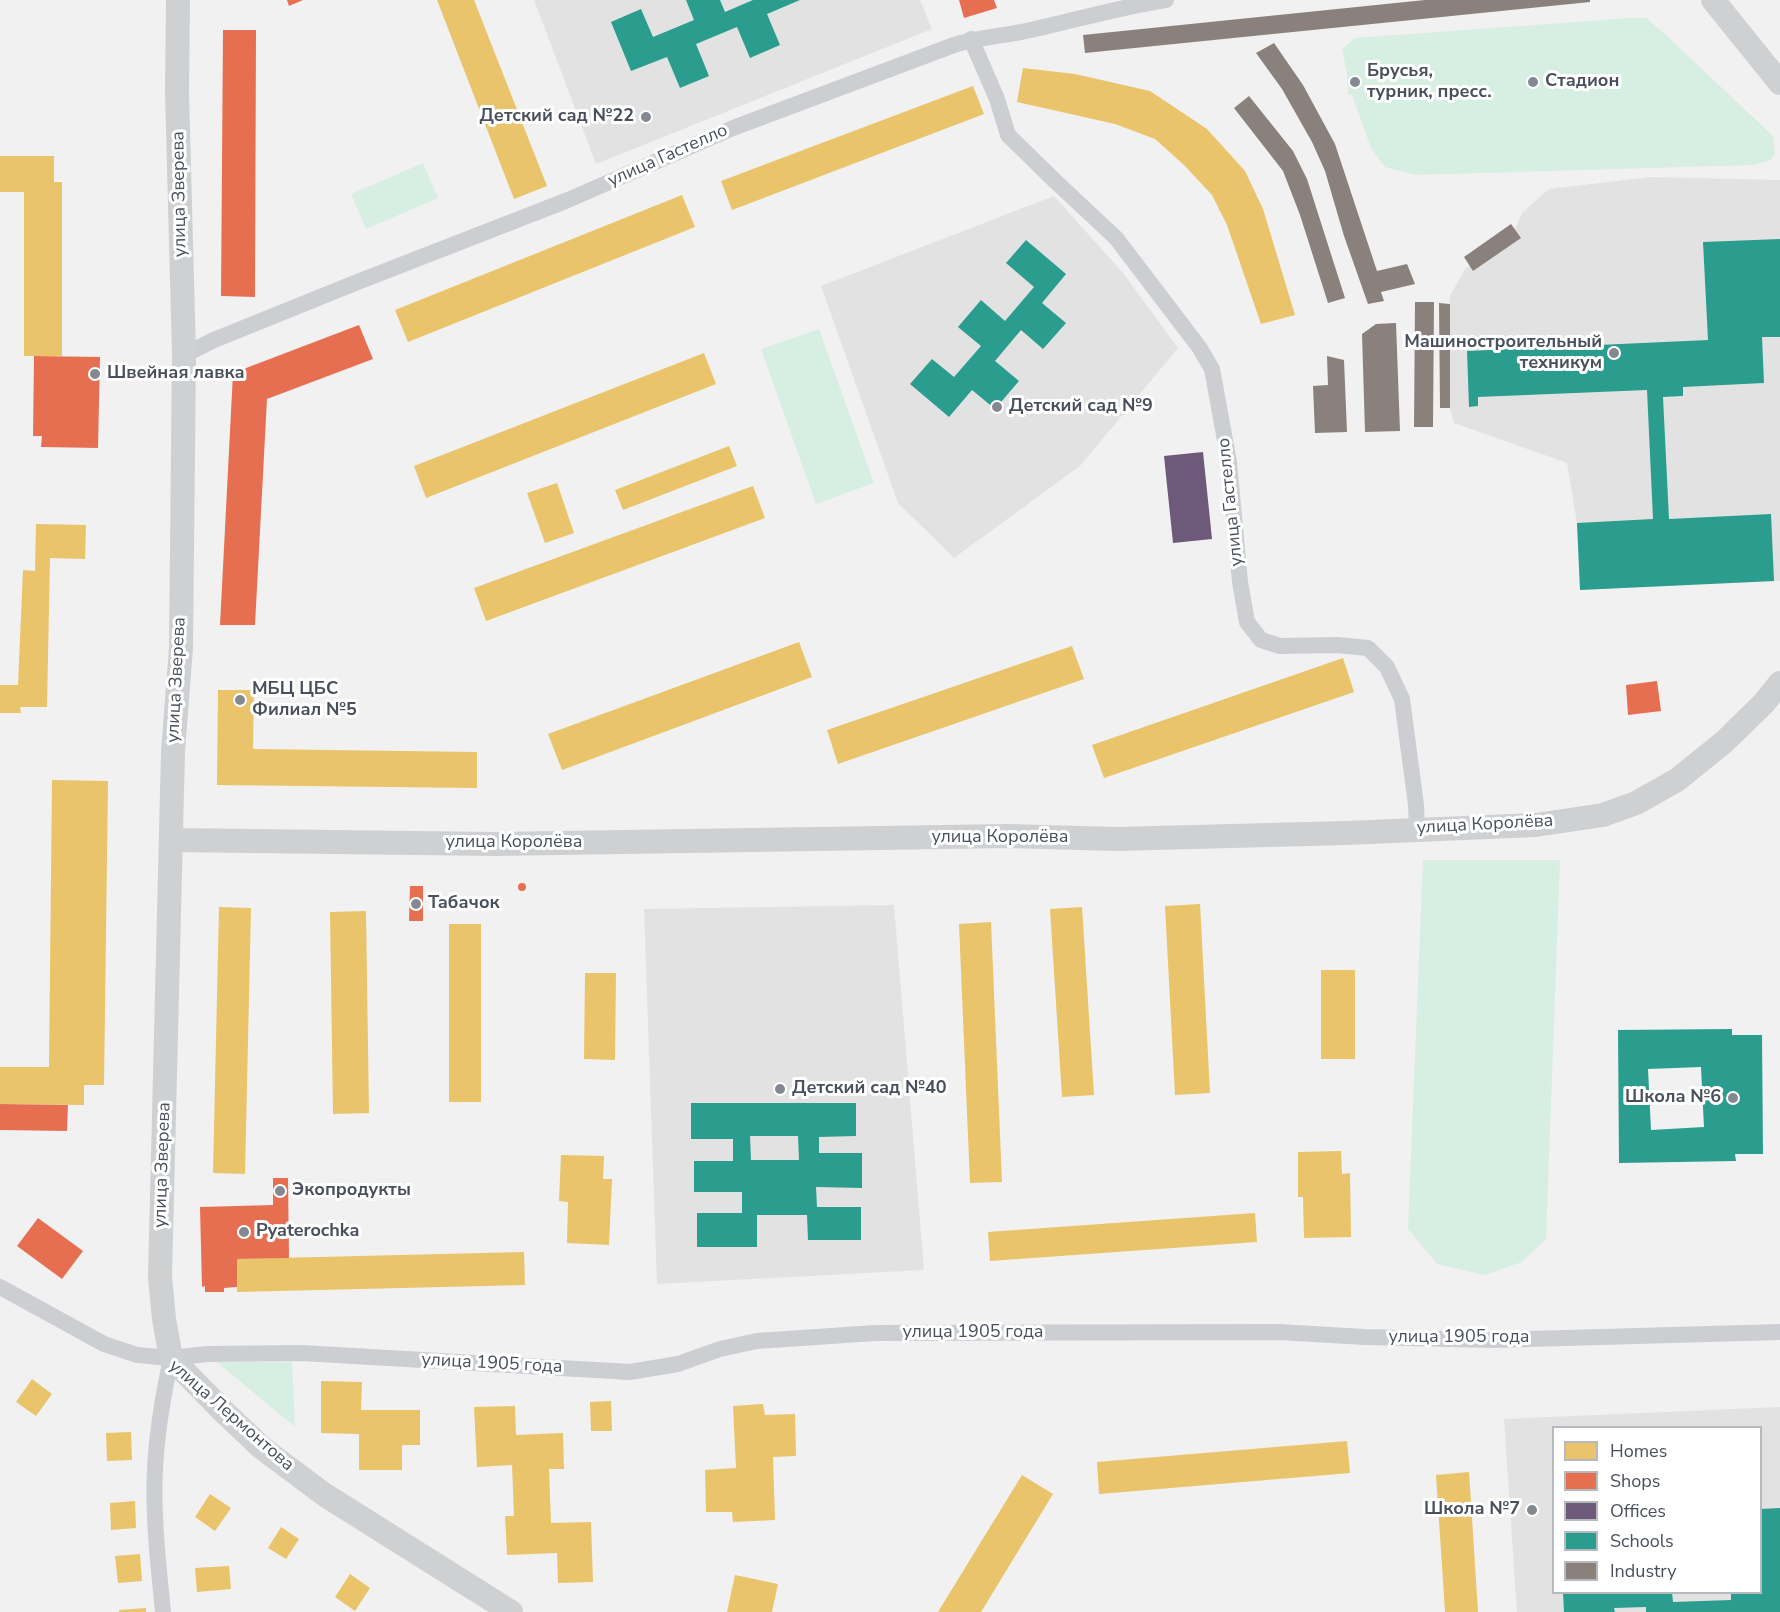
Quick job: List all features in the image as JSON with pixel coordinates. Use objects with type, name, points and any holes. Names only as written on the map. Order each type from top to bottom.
[{"type":"main road","name":"улица Зверева","points":[[171,1358],[160,1277],[173,751],[181,648],[184,355],[177,92],[178,0]]},
{"type":"main road","points":[[1713,0],[1780,83]]},
{"type":"main road","name":"улица Королёва","points":[[172,840],[495,844],[1008,836],[1117,839],[1536,825],[1603,815],[1636,803],[1677,780],[1724,742],[1764,703],[1780,683]]},
{"type":"main road","name":"улица Лермонтова","points":[[171,1358],[262,1448],[325,1495],[511,1612]]},
{"type":"street","name":"улица Гастелло","points":[[184,355],[214,340],[346,286],[568,200],[733,128],[971,39],[1011,34],[1139,4],[1166,0]]},
{"type":"street","name":"улица Гастелло","points":[[971,39],[998,99],[1008,135],[1116,238],[1199,347],[1212,369],[1229,462],[1240,582],[1247,622],[1261,640],[1280,646],[1337,645],[1368,648],[1387,667],[1402,699],[1416,805],[1417,830]]},
{"type":"street","name":"улица Лермонтова","points":[[0,1287],[104,1344],[137,1355],[171,1358]]},
{"type":"street","name":"улица 1905 года","points":[[171,1358],[207,1354],[302,1353],[630,1372],[678,1364],[720,1349],[757,1341],[875,1333],[1279,1332],[1364,1337],[1494,1340],[1780,1332]]},
{"type":"street","points":[[163,1612],[154,1513],[155,1460],[162,1402],[171,1358]]},
{"type":"shaded area","name":"Детский сад №22","points":[[534,0],[920,0],[932,29],[596,164]]},
{"type":"shaded area","name":"Машиностроительный техникум","points":[[1651,177],[1780,180],[1780,581],[1580,590],[1577,523],[1567,463],[1454,423],[1448,402],[1450,296],[1465,269],[1512,236],[1522,213],[1549,189]]},
{"type":"shaded area","name":"Детский сад №9","points":[[1054,196],[1123,273],[1178,348],[1080,466],[954,558],[898,503],[821,286]]},
{"type":"shaded area","name":"Детский сад №40","points":[[894,905],[924,1270],[657,1284],[644,909]]},
{"type":"shaded area","name":"Школа №7","points":[[1780,1407],[1780,1612],[1517,1612],[1504,1419]]},
{"type":"green space","name":"Стадион","points":[[1646,18],[1773,136],[1775,154],[1771,160],[1754,165],[1415,175],[1385,167],[1371,148],[1352,95],[1348,94],[1342,49],[1355,38]]},
{"type":"green space","points":[[423,163],[438,198],[366,229],[351,194]]},
{"type":"green space","points":[[819,329],[874,483],[816,504],[761,349]]},
{"type":"green space","points":[[1423,860],[1560,860],[1546,1239],[1522,1262],[1485,1275],[1437,1264],[1408,1229]]},
{"type":"green space","points":[[217,1362],[292,1362],[295,1427]]},
{"type":"building: Homes","points":[[437,0],[474,0],[547,186],[514,199]]},
{"type":"building: Homes","points":[[1023,68],[1075,74],[1150,91],[1207,129],[1245,171],[1263,209],[1295,315],[1261,324],[1227,225],[1212,195],[1184,165],[1155,139],[1115,124],[1017,102]]},
{"type":"building: Homes","points":[[973,86],[984,114],[732,210],[721,181]]},
{"type":"building: Homes","points":[[0,156],[54,156],[54,182],[62,182],[62,356],[24,356],[24,192],[0,192]]},
{"type":"building: Homes","points":[[682,195],[695,227],[408,342],[395,310]]},
{"type":"building: Homes","points":[[704,353],[716,384],[426,498],[414,466]]},
{"type":"building: Homes","points":[[729,446],[737,466],[623,510],[615,490]]},
{"type":"building: Homes","points":[[557,483],[574,533],[545,543],[527,493]]},
{"type":"building: Homes","points":[[753,486],[765,518],[486,621],[474,588]]},
{"type":"building: Homes","points":[[36,524],[86,525],[85,559],[50,558],[47,707],[20,707],[21,713],[0,713],[0,685],[18,685],[23,570],[35,571]]},
{"type":"building: Homes","points":[[799,642],[812,677],[562,770],[548,734]]},
{"type":"building: Homes","points":[[1072,646],[1084,679],[838,764],[827,730]]},
{"type":"building: Homes","points":[[1343,658],[1354,692],[1104,778],[1092,745]]},
{"type":"building: Homes","points":[[218,690],[254,690],[253,749],[477,752],[477,788],[217,785]]},
{"type":"building: Homes","points":[[52,780],[108,781],[104,1085],[84,1085],[84,1105],[0,1104],[0,1067],[49,1067]]},
{"type":"building: Homes","points":[[1200,904],[1210,1093],[1175,1095],[1165,906]]},
{"type":"building: Homes","points":[[219,907],[251,908],[245,1174],[213,1173]]},
{"type":"building: Homes","points":[[1082,907],[1094,1095],[1062,1097],[1050,909]]},
{"type":"building: Homes","points":[[366,911],[369,1113],[333,1114],[330,912]]},
{"type":"building: Homes","points":[[991,922],[1002,1182],[970,1183],[959,924]]},
{"type":"building: Homes","points":[[449,924],[481,924],[481,1102],[449,1102]]},
{"type":"building: Homes","points":[[1321,970],[1355,970],[1355,1059],[1321,1059]]},
{"type":"building: Homes","points":[[585,973],[616,973],[615,1060],[584,1059]]},
{"type":"building: Homes","points":[[1341,1151],[1342,1174],[1350,1173],[1351,1237],[1304,1238],[1303,1197],[1298,1197],[1298,1152]]},
{"type":"building: Homes","points":[[561,1155],[604,1156],[603,1179],[612,1179],[609,1245],[567,1243],[568,1202],[559,1201]]},
{"type":"building: Homes","points":[[1255,1213],[1257,1242],[990,1261],[988,1232]]},
{"type":"building: Homes","points":[[524,1252],[525,1285],[237,1292],[237,1259]]},
{"type":"building: Homes","points":[[32,1379],[52,1394],[36,1416],[16,1402]]},
{"type":"building: Homes","points":[[321,1381],[362,1382],[361,1410],[420,1410],[420,1445],[402,1445],[402,1470],[359,1470],[359,1434],[321,1433]]},
{"type":"building: Homes","points":[[611,1401],[612,1431],[591,1431],[590,1402]]},
{"type":"building: Homes","points":[[763,1404],[765,1415],[795,1414],[796,1456],[773,1457],[775,1520],[733,1522],[732,1512],[706,1512],[705,1470],[736,1468],[733,1406]]},
{"type":"building: Homes","points":[[515,1406],[516,1435],[563,1433],[564,1469],[549,1469],[551,1523],[591,1522],[593,1582],[558,1583],[557,1553],[507,1555],[505,1516],[514,1516],[512,1465],[477,1467],[474,1407]]},
{"type":"building: Homes","points":[[131,1432],[132,1460],[107,1461],[106,1433]]},
{"type":"building: Homes","points":[[1347,1441],[1350,1473],[1099,1494],[1097,1462]]},
{"type":"building: Homes","points":[[1469,1472],[1478,1612],[1445,1612],[1436,1475]]},
{"type":"building: Homes","points":[[1022,1475],[1053,1494],[981,1612],[938,1612]]},
{"type":"building: Homes","points":[[210,1494],[231,1508],[215,1531],[195,1517]]},
{"type":"building: Homes","points":[[135,1501],[136,1528],[111,1530],[110,1503]]},
{"type":"building: Homes","points":[[281,1527],[299,1539],[286,1559],[268,1548]]},
{"type":"building: Homes","points":[[140,1554],[142,1581],[118,1583],[115,1556]]},
{"type":"building: Homes","points":[[229,1566],[231,1589],[197,1592],[195,1568]]},
{"type":"building: Homes","points":[[350,1574],[370,1588],[355,1611],[335,1597]]},
{"type":"building: Homes","points":[[735,1575],[778,1584],[772,1612],[727,1612]]},
{"type":"building: Homes","points":[[146,1608],[146,1612],[119,1612],[119,1610]]},
{"type":"building: Shops","points":[[287,0],[303,0],[289,6]]},
{"type":"building: Shops","points":[[959,0],[994,0],[997,8],[964,18]]},
{"type":"building: Shops","points":[[223,30],[256,30],[255,297],[221,296]]},
{"type":"building: Shops","points":[[359,325],[373,359],[267,399],[255,625],[220,625],[233,373]]},
{"type":"building: Shops","points":[[34,356],[100,357],[98,448],[41,447],[42,436],[33,436]]},
{"type":"building: Shops","points":[[1657,681],[1661,711],[1628,715],[1626,685]]},
{"type":"building: Shops","points":[[522,883],[526,887],[522,891],[518,887]]},
{"type":"building: Shops","name":"Табачок","points":[[410,886],[423,886],[423,921],[409,921]]},
{"type":"building: Shops","points":[[0,1104],[68,1105],[67,1131],[0,1130]]},
{"type":"building: Shops","name":"Pyaterochka","points":[[273,1178],[288,1178],[289,1258],[237,1259],[237,1287],[224,1288],[224,1292],[205,1292],[205,1286],[202,1287],[200,1207],[273,1205]]},
{"type":"building: Shops","points":[[38,1218],[83,1251],[62,1279],[17,1246]]},
{"type":"building: Offices","points":[[1203,452],[1212,539],[1173,543],[1164,456]]},
{"type":"building: Schools","points":[[686,0],[720,0],[725,12],[753,0],[800,0],[767,14],[780,45],[750,58],[737,27],[696,44],[709,76],[680,88],[667,57],[631,71],[611,22],[641,9],[653,37],[694,20]]},
{"type":"building: Schools","points":[[1780,239],[1780,337],[1762,337],[1764,383],[1683,387],[1683,396],[1663,397],[1669,519],[1771,514],[1774,581],[1580,590],[1577,523],[1653,519],[1647,390],[1478,397],[1478,406],[1469,407],[1467,351],[1708,340],[1703,242]]},
{"type":"building: Schools","points":[[1026,240],[1066,274],[1042,303],[1066,323],[1043,349],[1021,330],[995,361],[1019,381],[995,409],[972,390],[949,417],[910,384],[932,359],[954,377],[981,346],[958,327],[981,300],[1005,321],[1034,287],[1006,263]]},
{"type":"building: Schools","name":"Школа №6","points":[[1732,1029],[1732,1035],[1762,1035],[1763,1154],[1735,1154],[1736,1161],[1619,1163],[1618,1030]],"holes":[[[1701,1067],[1704,1127],[1651,1130],[1648,1069]]]},
{"type":"building: Schools","points":[[691,1103],[856,1103],[856,1136],[819,1137],[819,1153],[862,1153],[862,1188],[816,1187],[817,1207],[861,1207],[861,1240],[808,1240],[807,1215],[757,1215],[757,1247],[697,1247],[697,1213],[742,1213],[742,1192],[694,1192],[694,1161],[733,1161],[733,1139],[691,1139]],"holes":[[[750,1136],[798,1136],[799,1160],[751,1160]]]},
{"type":"building: Schools","points":[[1780,1508],[1780,1612],[1646,1612],[1646,1607],[1614,1608],[1615,1612],[1564,1612],[1563,1594],[1672,1594],[1673,1602],[1731,1600],[1731,1594],[1762,1594],[1762,1509]]},
{"type":"building: Industry","points":[[1425,0],[1590,0],[1590,2],[1085,53],[1083,35]]},
{"type":"building: Industry","points":[[1274,43],[1303,85],[1335,144],[1377,271],[1407,264],[1415,284],[1381,292],[1384,301],[1368,304],[1344,236],[1325,171],[1312,142],[1282,89],[1256,53]]},
{"type":"building: Industry","points":[[1249,96],[1293,151],[1307,179],[1345,298],[1328,303],[1300,215],[1283,171],[1234,108]]},
{"type":"building: Industry","points":[[1511,224],[1521,238],[1473,271],[1464,257]]},
{"type":"building: Industry","points":[[1415,302],[1434,302],[1433,427],[1414,427]]},
{"type":"building: Industry","points":[[1439,303],[1450,304],[1450,408],[1440,408]]},
{"type":"building: Industry","points":[[1396,323],[1400,431],[1365,432],[1362,334],[1376,324]]},
{"type":"building: Industry","points":[[1327,356],[1344,360],[1347,432],[1315,433],[1313,386],[1328,385]]},
{"type":"place","name":"Брусья, турник, пресс.","points":[[1355,82]]},
{"type":"place","name":"Стадион","points":[[1533,82]]},
{"type":"place","name":"Детский сад №22","points":[[646,117]]},
{"type":"place","name":"Машиностроительный техникум","points":[[1614,353]]},
{"type":"place","name":"Швейная лавка","points":[[95,374]]},
{"type":"place","name":"Детский сад №9","points":[[997,407]]},
{"type":"place","name":"МБЦ ЦБС Филиал №5","points":[[240,700]]},
{"type":"place","name":"Табачок","points":[[416,904]]},
{"type":"place","name":"Детский сад №40","points":[[780,1089]]},
{"type":"place","name":"Школа №6","points":[[1733,1098]]},
{"type":"place","name":"Экопродукты","points":[[280,1191]]},
{"type":"place","name":"Pyaterochka","points":[[244,1232]]},
{"type":"place","name":"Школа №7","points":[[1532,1510]]}]
